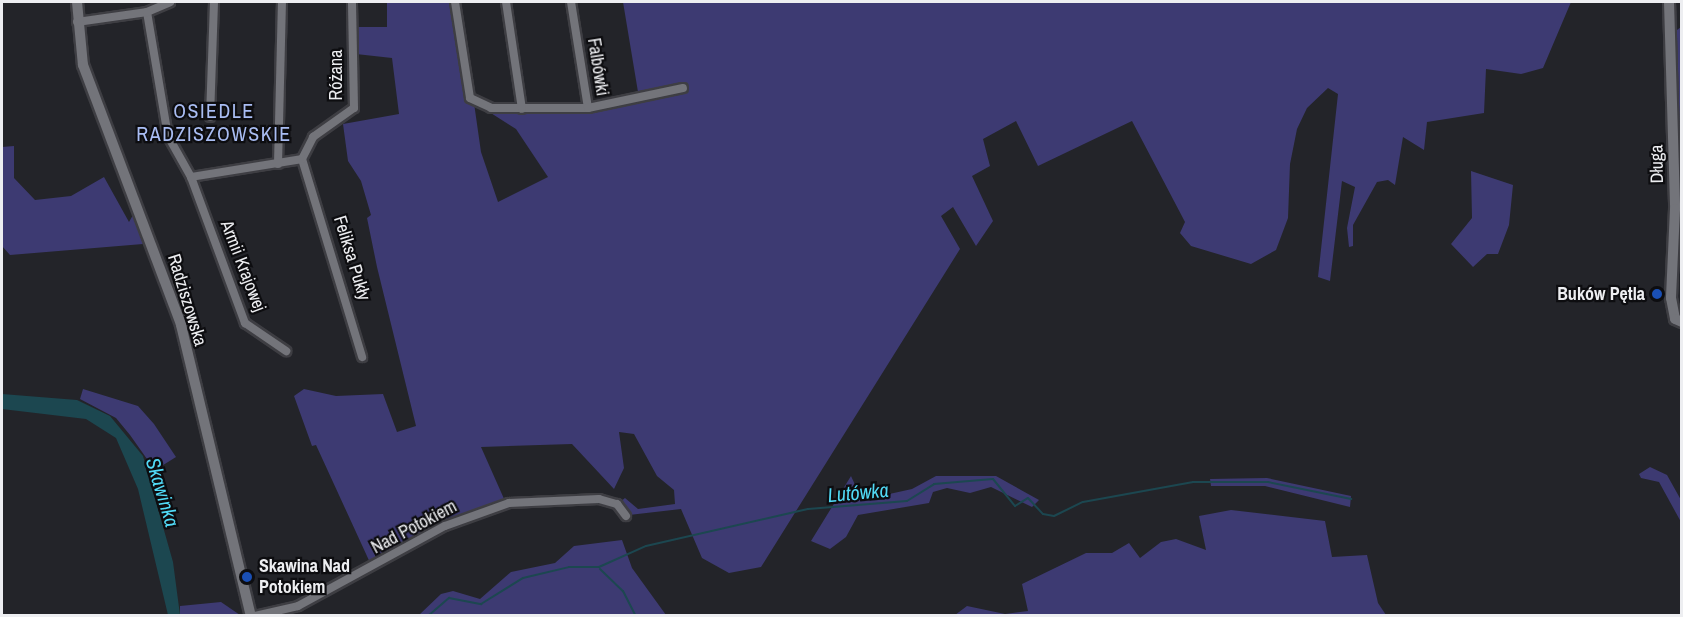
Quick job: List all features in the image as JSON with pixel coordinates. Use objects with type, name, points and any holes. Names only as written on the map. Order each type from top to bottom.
[{"type":"street","name":"Radziszowska","points":[[77,2],[76,22],[82,64],[104,131],[177,315],[253,615]]},
{"type":"street","points":[[76,22],[147,12],[170,2]]},
{"type":"street","points":[[210,117],[214,2]]},
{"type":"street","points":[[278,164],[282,2]]},
{"type":"street","name":"Różana","points":[[302,159],[313,137],[354,108],[352,2]]},
{"type":"street","name":"Falbówki","points":[[455,2],[470,98],[491,108],[588,108],[571,2]]},
{"type":"street","points":[[506,2],[522,109]]},
{"type":"street","name":"Długa","points":[[1669,2],[1675,209],[1671,298],[1675,319],[1682,322]]},
{"type":"street","name":"Armii Krajowej","points":[[147,12],[168,136],[191,177],[245,323],[286,351]]},
{"type":"street","points":[[588,108],[683,88]]},
{"type":"street","points":[[191,177],[302,159]]},
{"type":"street","name":"Feliksa Pukły","points":[[302,159],[362,357]]},
{"type":"street","name":"Nad Potokiem","points":[[253,615],[298,606],[445,526],[518,500],[599,499],[617,504],[626,516]]},
{"type":"shaded area","points":[[387,2],[452,2],[464,87],[474,103],[481,152],[498,202],[548,177],[516,129],[483,108],[603,111],[639,98],[623,2],[1571,2],[1543,68],[1521,74],[1486,69],[1484,113],[1427,122],[1424,150],[1403,137],[1395,185],[1388,180],[1377,182],[1353,225],[1353,246],[1349,247],[1347,228],[1355,187],[1342,181],[1330,281],[1318,277],[1338,94],[1328,88],[1307,108],[1297,129],[1290,164],[1288,218],[1276,250],[1251,264],[1191,246],[1180,233],[1185,222],[1132,121],[1038,166],[1016,121],[983,139],[990,166],[972,176],[993,221],[976,246],[953,207],[941,216],[960,249],[761,567],[729,573],[702,558],[681,509],[629,515],[620,502],[625,498],[638,509],[675,504],[674,490],[657,476],[634,434],[619,432],[624,468],[614,489],[572,444],[481,447],[505,501],[453,518],[372,567],[316,445],[312,446],[294,396],[304,389],[336,396],[383,394],[397,432],[416,426],[377,267],[367,218],[371,215],[361,181],[348,161],[343,124],[399,114],[392,58],[356,54],[356,27],[387,27]]},
{"type":"shaded area","points":[[1681,27],[1681,133],[1677,132],[1677,30]]},
{"type":"shaded area","points":[[14,146],[14,178],[35,200],[71,196],[104,177],[129,222],[133,215],[143,244],[10,255],[2,246],[2,147]]},
{"type":"shaded area","points":[[1471,171],[1513,185],[1509,225],[1498,254],[1487,254],[1473,267],[1451,244],[1472,218]]},
{"type":"shaded area","points":[[83,389],[138,406],[154,424],[176,457],[160,467],[172,517],[164,519],[147,459],[116,418],[80,399]]},
{"type":"shaded area","points":[[1650,467],[1667,475],[1681,500],[1681,522],[1659,482],[1641,478],[1639,474]]},
{"type":"shaded area","points":[[851,476],[862,500],[912,489],[936,476],[996,476],[1039,500],[1032,507],[991,487],[970,493],[947,488],[933,492],[929,503],[858,515],[846,537],[830,549],[811,541]]},
{"type":"shaded area","points":[[1267,478],[1351,496],[1350,507],[1265,486],[1211,486],[1210,479]]},
{"type":"shaded area","points":[[1231,510],[1325,521],[1332,557],[1367,555],[1378,603],[1386,615],[955,615],[967,606],[1005,614],[1028,611],[1022,584],[1086,553],[1112,553],[1129,543],[1140,558],[1161,542],[1176,539],[1206,550],[1199,516]]},
{"type":"shaded area","points":[[622,540],[632,568],[666,615],[419,615],[441,594],[453,591],[480,599],[511,572],[555,563],[574,546]]},
{"type":"shaded area","points":[[221,602],[240,615],[180,615],[180,606]]},
{"type":"water","points":[[2,394],[77,400],[110,416],[143,456],[173,562],[180,615],[168,615],[138,489],[116,438],[86,419],[2,409]]},
{"type":"waterway","name":"Lutówka","points":[[428,616],[449,598],[481,604],[523,578],[569,567],[599,567],[646,546],[808,509],[907,501],[934,484],[993,479],[1015,506],[1028,498],[1043,514],[1054,516],[1083,502],[1193,482],[1268,482],[1351,499]]},
{"type":"waterway","points":[[600,569],[623,591],[636,616]]},
{"type":"place","name":"Buków Pętla","points":[[1657,294]]},
{"type":"place","name":"Skawina Nad Potokiem","points":[[247,577]]},
{"type":"district","name":"OSIEDLE RADZISZOWSKIE","points":[[214,122]]},
{"type":"water label","name":"Skawinka","points":[[163,492]]}]
